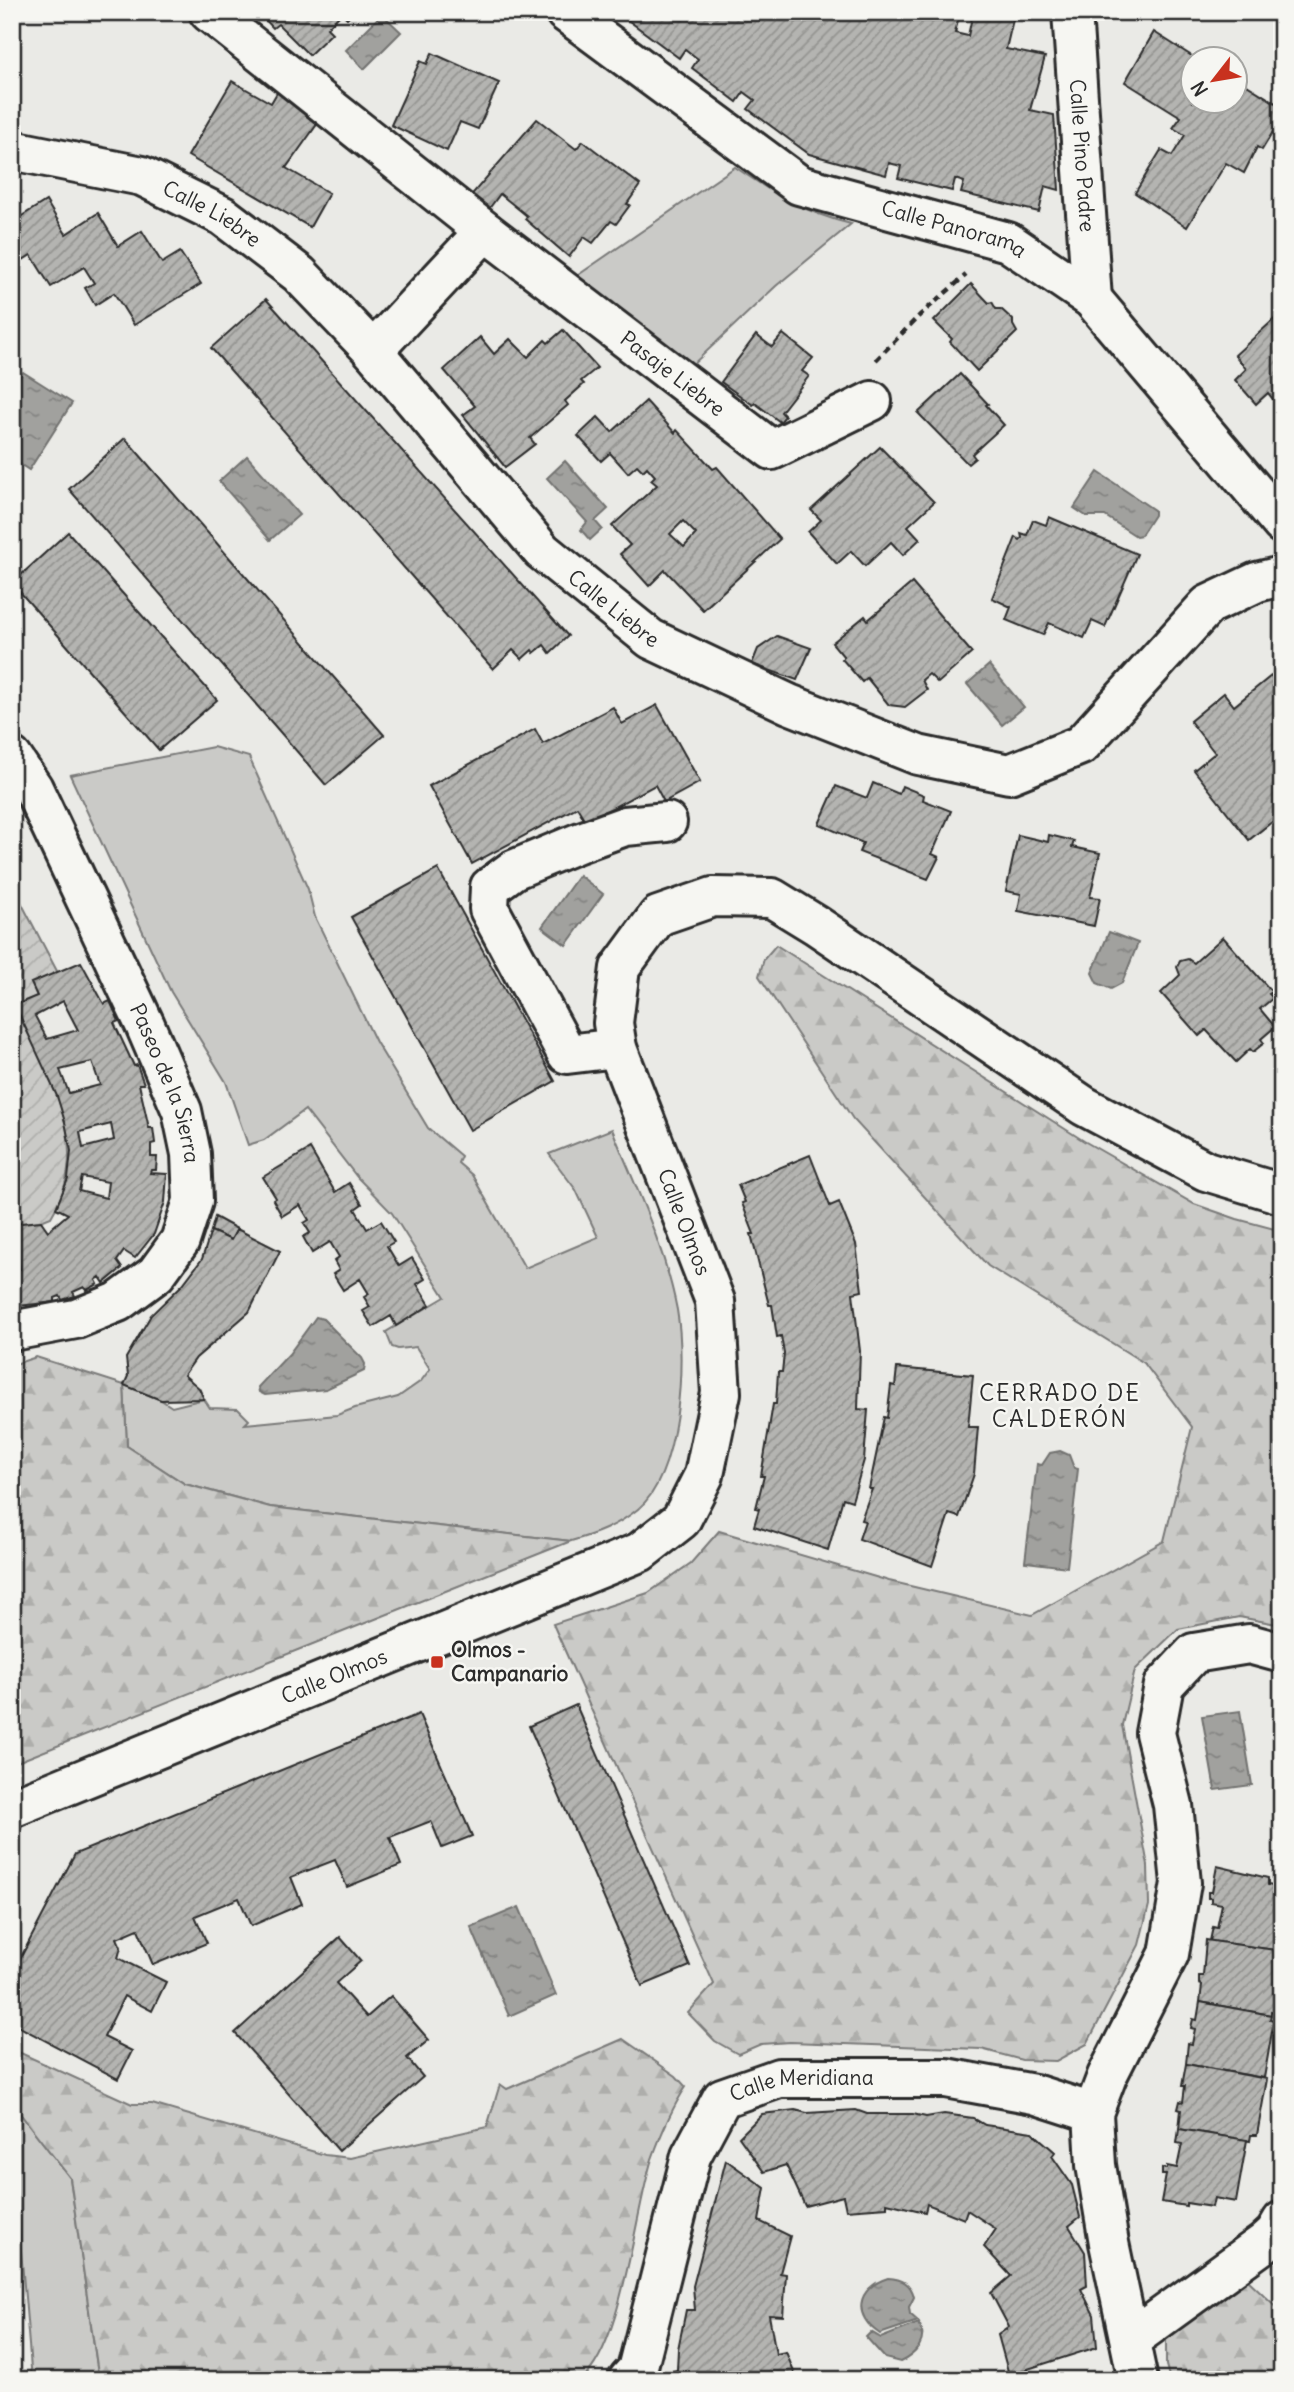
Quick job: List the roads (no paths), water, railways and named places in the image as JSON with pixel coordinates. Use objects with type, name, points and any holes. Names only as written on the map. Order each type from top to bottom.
[{"type":"street","name":"Pasaje Liebre","points":[[209,12],[485,231],[772,450],[872,401]]},
{"type":"street","name":"Calle Panorama","points":[[565,12],[799,185],[1008,242],[1092,299],[1282,524]]},
{"type":"street","name":"Calle Pino Padre","points":[[1072,12],[1092,299]]},
{"type":"street","name":"Calle Liebre","points":[[12,150],[142,176],[223,216],[299,274],[373,351],[542,551],[651,639],[789,704],[918,755],[1009,774],[1081,745],[1208,605],[1257,582],[1282,576]]},
{"type":"street","points":[[373,351],[485,231]]},
{"type":"street","name":"Paseo de la Sierra","points":[[12,757],[33,788],[183,1111],[191,1154],[192,1201],[180,1241],[156,1274],[118,1302],[76,1319],[12,1331]]},
{"type":"street","points":[[617,1048],[567,1054],[489,909],[490,887],[513,870],[601,834],[625,826],[667,822]]},
{"type":"street","name":"Calle Olmos","points":[[12,1808],[640,1552],[681,1520],[704,1475],[721,1393],[715,1301],[617,1048],[612,1023],[620,968],[658,916],[713,897],[772,898],[1084,1106],[1206,1171],[1282,1194]]},
{"type":"street","points":[[1138,2380],[1109,2243],[1096,2165],[1093,2113],[1107,2076],[1169,1954],[1181,1883],[1173,1805],[1155,1733],[1164,1685],[1194,1653],[1249,1644],[1282,1653]]},
{"type":"street","name":"Calle Meridiana","points":[[628,2380],[637,2370],[691,2156],[722,2098],[779,2078],[946,2078],[1034,2094],[1093,2113]]},
{"type":"street","points":[[1129,2340],[1264,2243],[1275,2233],[1282,2221]]},
{"type":"water","points":[[382,14],[401,32],[364,69],[346,50]]},
{"type":"water","points":[[23,372],[72,403],[29,470],[12,459],[12,388]]},
{"type":"water","points":[[247,456],[299,515],[270,540],[219,481]]},
{"type":"water","points":[[565,461],[608,509],[595,521],[602,529],[590,540],[581,530],[587,522],[547,478]]},
{"type":"water","points":[[1098,472],[1154,510],[1154,515],[1141,535],[1136,536],[1105,516],[1086,516],[1074,508]]},
{"type":"water","points":[[989,665],[1024,707],[1002,725],[967,684]]},
{"type":"water","points":[[579,875],[603,894],[566,945],[542,927]]},
{"type":"water","points":[[1109,932],[1138,943],[1122,983],[1111,989],[1097,983],[1092,973]]},
{"type":"water","points":[[316,1317],[323,1319],[362,1358],[364,1371],[326,1389],[265,1395],[259,1392],[258,1387],[289,1354]]},
{"type":"water","points":[[1060,1451],[1069,1455],[1074,1468],[1078,1469],[1067,1567],[1025,1562],[1037,1464],[1042,1465],[1050,1453]]},
{"type":"water","points":[[1240,1711],[1252,1785],[1215,1790],[1202,1716]]},
{"type":"water","points":[[519,1907],[556,1995],[509,2016],[471,1927]]},
{"type":"water","points":[[888,2278],[902,2281],[911,2288],[914,2297],[909,2307],[910,2314],[918,2321],[880,2334],[865,2319],[862,2303],[869,2288]]},
{"type":"water","points":[[919,2323],[922,2336],[919,2347],[900,2362],[885,2358],[866,2337],[871,2332],[881,2338]]},
{"type":"place","name":"Olmos - Campanario","points":[[437,1662]]},
{"type":"district","name":"CERRADO DE CALDERÓN","points":[[1060,1406]]}]
